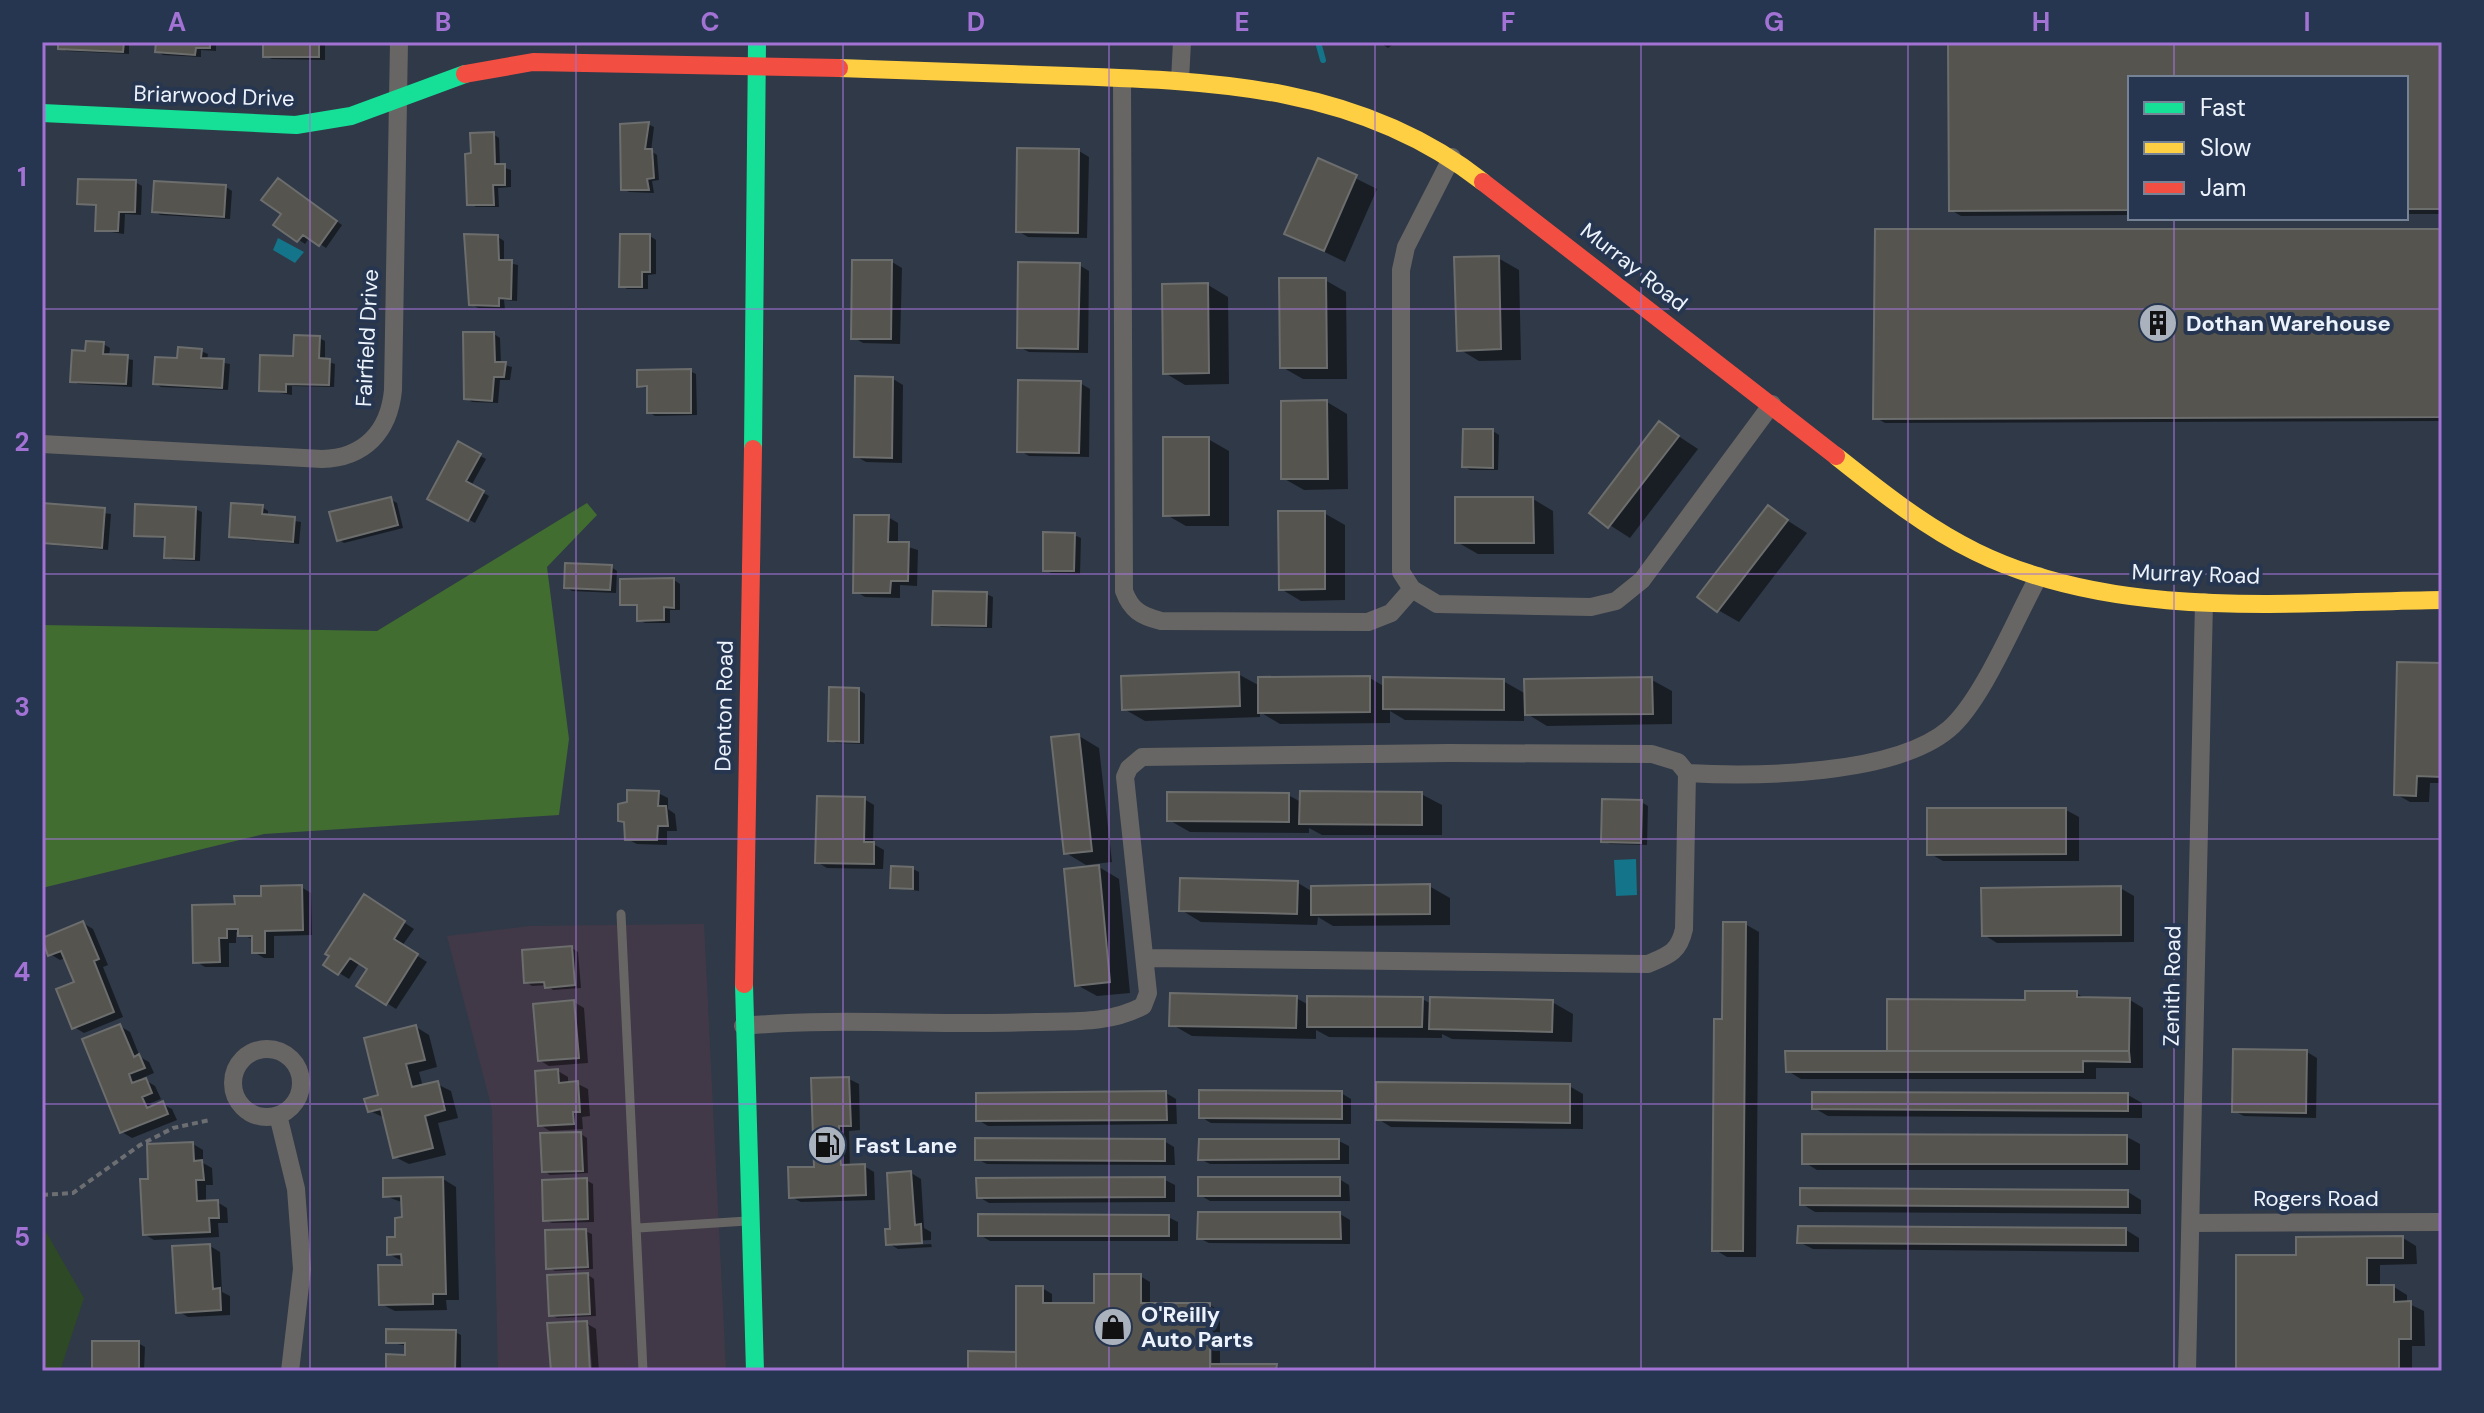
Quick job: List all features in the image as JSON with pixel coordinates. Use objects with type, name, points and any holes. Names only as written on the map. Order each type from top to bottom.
[{"type":"street","name":"Fairfield Drive","points":[[42,444],[322,459],[351,455],[375,438],[389,416],[393,390],[399,42]]},
{"type":"street","name":"Denton Road","points":[[755,1371],[743,1026],[757,42]]},
{"type":"street","points":[[1180,80],[1182,42]]},
{"type":"street","name":"Briarwood Drive","points":[[42,113],[296,125],[351,116],[398,100],[444,79],[501,65],[570,62],[757,66]]},
{"type":"street","name":"Murray Road","points":[[757,66],[1180,80],[1233,84],[1315,99],[1405,133],[1452,157],[1916,516],[1989,558],[2039,576],[2105,593],[2204,602],[2442,600]]},
{"type":"street","points":[[1122,79],[1124,591],[1129,605],[1148,618],[1161,621],[1368,622],[1391,613],[1412,589]]},
{"type":"street","points":[[1452,157],[1406,247],[1401,270],[1401,572],[1412,589],[1437,604],[1591,607],[1616,601],[1642,580],[1772,404]]},
{"type":"street","points":[[1687,773],[1738,776],[1836,767],[1921,748],[1951,727],[1983,682],[2039,576]]},
{"type":"street","name":"Zenith Road","points":[[2187,1371],[2204,602]]},
{"type":"street","points":[[743,1026],[783,1022],[1001,1024],[1111,1019],[1143,1006],[1148,993],[1125,777],[1129,768],[1142,757],[1652,754],[1678,762],[1687,773],[1684,929],[1681,945],[1672,955],[1648,964],[1145,958]]},
{"type":"street","points":[[278,1115],[296,1189],[302,1269],[290,1371]]},
{"type":"street","name":"Rogers Road","points":[[2191,1223],[2442,1222]]},
{"type":"lane","points":[[621,914],[643,1371]]},
{"type":"lane","points":[[638,1228],[748,1221]]},
{"type":"path","points":[[42,1195],[73,1193],[140,1145],[173,1128],[210,1120]]},
{"type":"shaded area","points":[[704,924],[726,1371],[498,1371],[492,1109],[447,936],[530,926]]},
{"type":"green space","points":[[587,503],[597,515],[547,567],[569,739],[559,815],[264,834],[42,888],[42,625],[377,631]]},
{"type":"green space","points":[[42,1225],[84,1298],[60,1371],[42,1371]]},
{"type":"water","points":[[278,238],[304,252],[295,263],[273,250]]},
{"type":"water","points":[[1636,859],[1637,895],[1616,896],[1614,860]]},
{"type":"building","points":[[58,42],[124,42],[123,52],[58,49]]},
{"type":"building","points":[[156,42],[210,42],[210,48],[196,48],[195,55],[155,52]]},
{"type":"building","points":[[263,42],[319,42],[319,57],[263,57]]},
{"type":"building","points":[[1948,42],[2442,42],[2442,209],[2408,209],[2408,76],[2128,76],[2128,210],[1949,211]]},
{"type":"building","points":[[649,122],[645,149],[652,149],[654,178],[647,179],[649,190],[621,190],[620,124]]},
{"type":"building","points":[[494,132],[495,164],[505,164],[505,185],[493,185],[494,205],[467,205],[465,154],[471,153],[470,133]]},
{"type":"building","points":[[1017,148],[1079,149],[1078,233],[1016,232]]},
{"type":"building","points":[[1318,158],[1357,175],[1324,251],[1284,234]]},
{"type":"building","points":[[278,178],[337,221],[319,246],[303,235],[297,242],[273,225],[281,214],[261,200]]},
{"type":"building","points":[[78,179],[136,180],[135,212],[119,212],[118,231],[95,231],[96,205],[77,204]]},
{"type":"building","points":[[154,181],[226,185],[224,217],[152,212]]},
{"type":"building","name":"Dothan Warehouse","points":[[1875,229],[2442,229],[2442,417],[1873,419]]},
{"type":"building","points":[[464,234],[498,235],[499,260],[512,260],[511,299],[499,298],[499,306],[469,305]]},
{"type":"building","points":[[620,234],[650,234],[650,272],[642,272],[642,287],[619,287]]},
{"type":"building","points":[[1499,256],[1501,349],[1457,351],[1454,257]]},
{"type":"building","points":[[852,260],[892,260],[891,339],[851,339]]},
{"type":"building","points":[[1018,262],[1080,263],[1078,349],[1017,348]]},
{"type":"building","points":[[1279,278],[1326,278],[1327,368],[1280,368]]},
{"type":"building","points":[[1208,283],[1209,373],[1163,374],[1162,284]]},
{"type":"building","points":[[463,332],[494,332],[495,362],[506,362],[504,377],[494,377],[492,401],[464,399]]},
{"type":"building","points":[[294,335],[320,336],[319,358],[330,359],[329,385],[286,384],[286,392],[259,391],[260,355],[293,356]]},
{"type":"building","points":[[86,341],[104,342],[103,354],[128,355],[126,384],[70,382],[72,350],[85,351]]},
{"type":"building","points":[[178,347],[202,349],[201,358],[224,359],[222,388],[153,384],[155,357],[177,358]]},
{"type":"building","points":[[691,369],[691,413],[647,413],[647,386],[637,387],[637,370]]},
{"type":"building","points":[[855,376],[893,377],[892,458],[854,457]]},
{"type":"building","points":[[1018,380],[1081,381],[1079,453],[1017,452]]},
{"type":"building","points":[[1327,400],[1328,479],[1281,479],[1281,401]]},
{"type":"building","points":[[1659,421],[1679,436],[1608,528],[1589,513]]},
{"type":"building","points":[[1463,429],[1493,429],[1493,468],[1462,467]]},
{"type":"building","points":[[1163,437],[1209,437],[1209,515],[1163,516]]},
{"type":"building","points":[[458,441],[481,454],[466,481],[484,491],[468,521],[427,499]]},
{"type":"building","points":[[391,497],[398,525],[337,541],[329,512]]},
{"type":"building","points":[[1455,497],[1533,497],[1534,543],[1455,543]]},
{"type":"building","points":[[42,503],[105,508],[102,548],[42,543]]},
{"type":"building","points":[[231,503],[263,505],[262,514],[295,517],[293,542],[229,537]]},
{"type":"building","points":[[135,504],[196,507],[194,559],[164,558],[165,537],[134,536]]},
{"type":"building","points":[[1768,505],[1788,520],[1717,612],[1697,597]]},
{"type":"building","points":[[1278,511],[1325,511],[1325,589],[1279,590]]},
{"type":"building","points":[[854,515],[889,515],[888,542],[909,542],[908,581],[891,581],[890,593],[853,593]]},
{"type":"building","points":[[1043,532],[1075,533],[1074,571],[1043,571]]},
{"type":"building","points":[[565,563],[612,565],[610,590],[564,588]]},
{"type":"building","points":[[674,578],[674,608],[664,607],[664,620],[637,621],[637,605],[620,605],[620,579]]},
{"type":"building","points":[[933,591],[987,592],[986,626],[932,625]]},
{"type":"building","points":[[2397,662],[2442,663],[2442,777],[2417,776],[2416,796],[2394,795]]},
{"type":"building","points":[[1239,672],[1240,706],[1122,710],[1121,676]]},
{"type":"building","points":[[1370,676],[1370,712],[1258,713],[1258,677]]},
{"type":"building","points":[[1383,677],[1504,679],[1504,710],[1383,709]]},
{"type":"building","points":[[1652,677],[1653,714],[1525,715],[1524,679]]},
{"type":"building","points":[[829,687],[859,688],[859,742],[828,741]]},
{"type":"building","points":[[1079,734],[1092,851],[1064,854],[1051,737]]},
{"type":"building","points":[[627,790],[659,791],[658,806],[666,806],[668,826],[658,826],[657,840],[625,840],[624,822],[618,821],[618,804],[627,802]]},
{"type":"building","points":[[1300,791],[1422,792],[1422,825],[1299,824]]},
{"type":"building","points":[[1167,792],[1289,793],[1289,822],[1167,821]]},
{"type":"building","points":[[817,796],[865,797],[864,842],[874,842],[874,864],[815,863]]},
{"type":"building","points":[[1602,799],[1642,800],[1641,843],[1601,842]]},
{"type":"building","points":[[1927,808],[2066,808],[2066,854],[1927,855]]},
{"type":"building","points":[[1099,865],[1110,982],[1075,986],[1064,869]]},
{"type":"building","points":[[891,866],[913,867],[913,889],[890,888]]},
{"type":"building","points":[[1180,878],[1298,881],[1297,914],[1179,911]]},
{"type":"building","points":[[1430,884],[1430,914],[1311,915],[1311,886]]},
{"type":"building","points":[[302,885],[303,930],[265,931],[265,953],[252,953],[252,936],[238,936],[238,929],[227,929],[227,938],[219,938],[220,962],[193,963],[192,905],[235,904],[234,896],[261,896],[261,886]]},
{"type":"building","points":[[2121,886],[2121,935],[1982,936],[1981,888]]},
{"type":"building","points":[[364,894],[405,921],[394,939],[418,954],[386,1005],[356,986],[367,969],[350,958],[338,975],[323,965],[329,956],[325,954]]},
{"type":"building","points":[[83,921],[99,959],[94,961],[114,1012],[72,1029],[56,989],[74,982],[61,951],[48,956],[42,938]]},
{"type":"building","points":[[1723,922],[1746,922],[1743,1251],[1712,1251],[1714,1019],[1722,1019]]},
{"type":"building","points":[[572,946],[575,985],[545,988],[544,982],[524,983],[522,950]]},
{"type":"building","points":[[2025,991],[2077,991],[2077,997],[2130,998],[2129,1051],[1887,1051],[1887,999],[2025,1000]]},
{"type":"building","points":[[1170,993],[1297,996],[1296,1028],[1169,1026]]},
{"type":"building","points":[[1307,996],[1423,997],[1422,1027],[1307,1027]]},
{"type":"building","points":[[1430,997],[1553,1000],[1552,1032],[1429,1029]]},
{"type":"building","points":[[574,1000],[579,1058],[538,1061],[533,1004]]},
{"type":"building","points":[[120,1024],[134,1057],[139,1054],[145,1068],[129,1074],[132,1083],[146,1078],[152,1093],[142,1097],[147,1108],[163,1101],[168,1114],[120,1133],[82,1039]]},
{"type":"building","points":[[416,1025],[425,1060],[406,1064],[412,1087],[438,1081],[445,1110],[425,1116],[433,1148],[393,1158],[381,1109],[368,1112],[364,1099],[378,1095],[364,1038]]},
{"type":"building","points":[[2233,1049],[2307,1050],[2306,1113],[2232,1112]]},
{"type":"building","points":[[1785,1051],[2129,1051],[2130,1062],[2083,1061],[2083,1072],[1786,1072]]},
{"type":"building","points":[[558,1069],[559,1083],[578,1081],[580,1112],[573,1112],[574,1124],[538,1126],[535,1071]]},
{"type":"building","name":"Fast Lane","points":[[849,1077],[851,1126],[839,1126],[841,1165],[865,1164],[866,1195],[789,1198],[788,1167],[814,1167],[811,1078]]},
{"type":"building","points":[[1376,1082],[1570,1084],[1570,1123],[1376,1120]]},
{"type":"building","points":[[1199,1090],[1342,1091],[1342,1119],[1199,1118]]},
{"type":"building","points":[[1166,1091],[1167,1120],[976,1121],[976,1093]]},
{"type":"building","points":[[1812,1092],[2128,1093],[2128,1111],[1812,1109]]},
{"type":"building","points":[[581,1132],[583,1171],[542,1172],[540,1133]]},
{"type":"building","points":[[1802,1134],[2127,1135],[2127,1164],[1802,1164]]},
{"type":"building","points":[[975,1138],[1165,1139],[1165,1161],[975,1160]]},
{"type":"building","points":[[1199,1139],[1339,1139],[1339,1159],[1198,1160]]},
{"type":"building","points":[[193,1142],[194,1161],[202,1160],[204,1180],[196,1180],[197,1201],[218,1200],[219,1218],[209,1218],[210,1232],[143,1235],[140,1179],[148,1179],[147,1144]]},
{"type":"building","points":[[911,1171],[915,1225],[921,1224],[922,1243],[886,1245],[885,1229],[890,1229],[887,1173]]},
{"type":"building","points":[[443,1177],[446,1294],[433,1294],[433,1304],[379,1305],[378,1265],[402,1265],[401,1254],[387,1255],[387,1237],[395,1237],[395,1218],[402,1217],[401,1196],[383,1197],[383,1178]]},
{"type":"building","points":[[1165,1177],[1165,1197],[977,1198],[976,1178]]},
{"type":"building","points":[[1198,1177],[1340,1177],[1340,1196],[1198,1196]]},
{"type":"building","points":[[587,1178],[588,1219],[543,1221],[542,1180]]},
{"type":"building","points":[[1800,1188],[2128,1190],[2128,1207],[1800,1205]]},
{"type":"building","points":[[1198,1212],[1340,1212],[1341,1239],[1197,1239]]},
{"type":"building","points":[[978,1214],[1169,1215],[1169,1236],[978,1236]]},
{"type":"building","points":[[1798,1226],[2126,1228],[2126,1245],[1797,1243]]},
{"type":"building","points":[[586,1229],[588,1267],[546,1269],[545,1230]]},
{"type":"building","points":[[2403,1236],[2403,1258],[2367,1258],[2367,1285],[2394,1285],[2394,1302],[2411,1301],[2411,1339],[2399,1339],[2399,1370],[2236,1370],[2236,1255],[2296,1255],[2296,1237]]},
{"type":"building","points":[[210,1244],[213,1289],[220,1288],[221,1310],[176,1313],[172,1246]]},
{"type":"building","points":[[2442,1259],[2442,1288],[2440,1288]]},
{"type":"building","points":[[588,1273],[590,1314],[549,1316],[547,1275]]},
{"type":"building","name":"O'Reilly Auto Parts","points":[[1094,1274],[1141,1274],[1141,1303],[1210,1303],[1210,1371],[1016,1371],[1016,1286],[1043,1286],[1043,1303],[1094,1303]]},
{"type":"building","points":[[587,1321],[590,1371],[551,1371],[547,1323]]},
{"type":"building","points":[[386,1329],[456,1330],[455,1371],[376,1371],[386,1370],[386,1354],[405,1355],[405,1343],[386,1343]]},
{"type":"building","points":[[92,1341],[139,1341],[139,1371],[92,1371]]},
{"type":"building","points":[[968,1351],[1016,1352],[1016,1371],[968,1371]]},
{"type":"building","points":[[1210,1364],[1277,1364],[1276,1371],[1210,1371]]},
{"type":"waterway","points":[[1318,42],[1323,60]]},
{"type":"traffic: fast","points":[[753,449],[757,42]]},
{"type":"traffic: fast","points":[[42,113],[296,125],[351,116],[465,74]]},
{"type":"traffic: fast","points":[[744,984],[755,1371]]},
{"type":"traffic: slow","points":[[839,68],[1179,81],[1286,95],[1388,126],[1436,150],[1483,182]]},
{"type":"traffic: slow","points":[[1836,456],[1903,508],[1957,542],[2030,574],[2087,589],[2205,603],[2442,600]]},
{"type":"traffic: jam","points":[[465,74],[533,62],[839,68]]},
{"type":"traffic: jam","points":[[1483,182],[1836,456]]},
{"type":"traffic: jam","points":[[744,984],[753,449]]},
{"type":"place","name":"Dothan Warehouse","points":[[2158,323]]},
{"type":"place","name":"Fast Lane","points":[[827,1145]]},
{"type":"place","name":"O'Reilly Auto Parts","points":[[1113,1327]]}]
